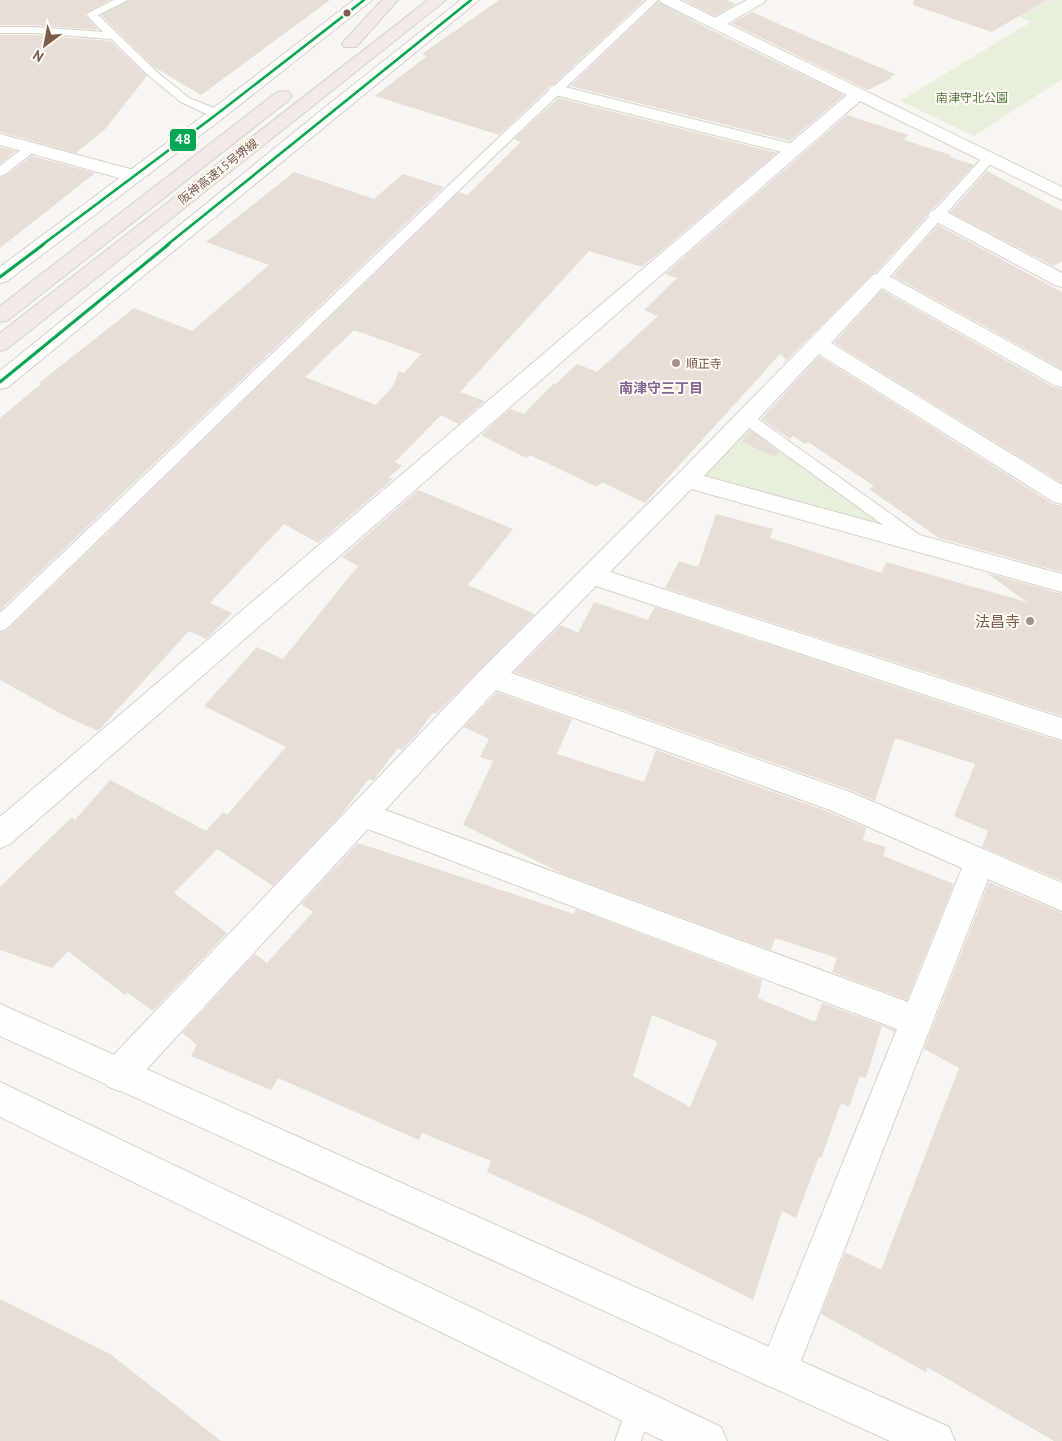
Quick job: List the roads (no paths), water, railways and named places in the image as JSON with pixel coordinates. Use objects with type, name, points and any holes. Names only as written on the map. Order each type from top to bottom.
[{"type":"highway","points":[[350,44],[390,0]]},
{"type":"highway","points":[[334,56],[408,0]]},
{"type":"highway","name":"阪神高速15号堺線","points":[[0,344],[438,0]]},
{"type":"highway","name":"阪神高速15号堺線","points":[[0,316],[295,87]]},
{"type":"street","points":[[0,277],[217,114],[364,0]]},
{"type":"street","points":[[0,382],[334,109],[471,0]]},
{"type":"street","points":[[667,0],[1062,194]]},
{"type":"street","points":[[715,24],[758,0]]},
{"type":"street","points":[[557,90],[794,150]]},
{"type":"street","points":[[0,834],[858,94]]},
{"type":"street","points":[[0,139],[134,176]]},
{"type":"street","points":[[938,215],[1062,281]]},
{"type":"street","points":[[119,1074],[491,677],[686,480],[880,279],[1062,380]]},
{"type":"street","points":[[818,344],[1062,496]]},
{"type":"street","points":[[686,480],[1062,583]]},
{"type":"street","points":[[591,575],[1062,729]]},
{"type":"street","points":[[491,677],[840,801],[1062,897]]},
{"type":"street","points":[[362,814],[917,1021]]},
{"type":"street","points":[[778,1370],[980,861]]},
{"type":"street","points":[[0,1020],[935,1441]]},
{"type":"street","points":[[0,1099],[634,1425],[707,1441]]},
{"type":"lane","points":[[123,0],[91,14],[152,74],[185,100],[217,114]]},
{"type":"lane","points":[[0,624],[653,0]]},
{"type":"lane","points":[[0,30],[34,30],[113,36]]},
{"type":"lane","points":[[0,172],[31,148]]},
{"type":"lane","points":[[880,279],[989,158]]},
{"type":"lane","points":[[746,418],[921,544]]},
{"type":"place","name":"順正寺","points":[[676,363]]},
{"type":"place","name":"法昌寺","points":[[1030,621]]},
{"type":"district","name":"南津守三丁目","points":[[661,388]]},
{"type":"park label","name":"南津守北公園","points":[[972,97]]}]
